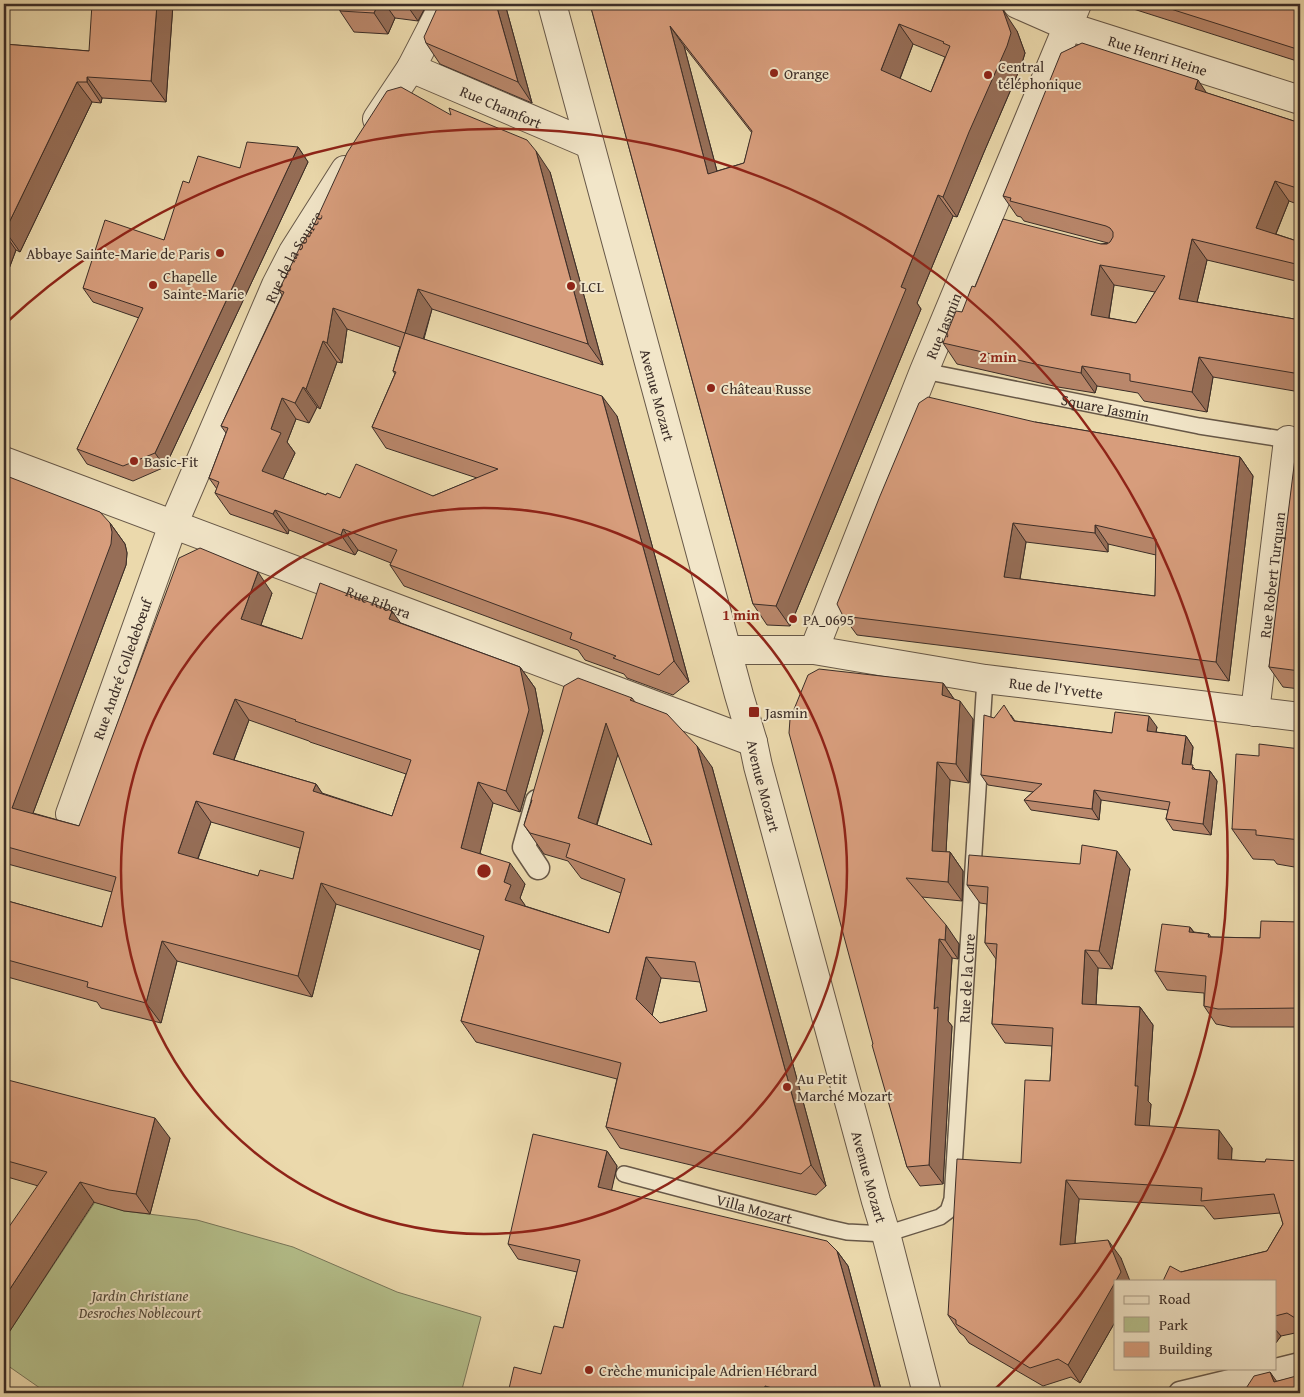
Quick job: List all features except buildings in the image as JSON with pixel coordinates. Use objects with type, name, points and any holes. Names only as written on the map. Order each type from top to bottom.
[{"type":"street","name":"Rue de la Source","points":[[173,525],[276,285],[293,252],[411,68],[444,4]]},
{"type":"street","name":"Avenue Mozart","points":[[552,4],[928,1393]]},
{"type":"street","name":"Rue Henri Heine","points":[[1018,4],[1072,15],[1300,100]]},
{"type":"street","name":"Rue Jasmin","points":[[814,650],[924,371],[993,224],[1072,15]]},
{"type":"street","name":"Rue Chamfort","points":[[411,68],[589,144]]},
{"type":"street","name":"Rue Robert Turquan","points":[[1255,712],[1288,440]]},
{"type":"street","name":"Rue Ribera","points":[[4,461],[173,525],[570,687],[753,742]]},
{"type":"street","name":"Rue André Colledebœuf","points":[[70,814],[173,525]]},
{"type":"street","name":"Rue de l'Yvette","points":[[727,650],[814,650],[985,679],[1300,717]]},
{"type":"street","points":[[538,868],[524,847],[542,782]]},
{"type":"street","points":[[1276,1370],[1300,1364]]},
{"type":"street","points":[[1180,1393],[1275,1370]]},
{"type":"lane","name":"Square Jasmin","points":[[924,371],[1199,426],[1288,440]]},
{"type":"lane","name":"Rue de la Cure","points":[[886,1234],[940,1217],[948,1211],[952,1199],[985,679]]},
{"type":"lane","name":"Villa Mozart","points":[[624,1174],[825,1227],[847,1232],[886,1234]]},
{"type":"green space","name":"Jardin Christiane Desroches Noblecourt","points":[[95,1202],[124,1211],[197,1220],[293,1247],[397,1292],[481,1317],[461,1393],[47,1393],[4,1363],[4,1340]]},
{"type":"place","name":"Orange","points":[[774,73]]},
{"type":"place","name":"Central téléphonique","points":[[988,75]]},
{"type":"place","name":"Abbaye Sainte-Marie de Paris","points":[[220,253]]},
{"type":"place","name":"Chapelle Sainte-Marie","points":[[153,285]]},
{"type":"place","name":"LCL","points":[[571,286]]},
{"type":"place","name":"Château Russe","points":[[711,388]]},
{"type":"place","name":"Basic-Fit","points":[[134,461]]},
{"type":"place","name":"PA_0695","points":[[793,619]]},
{"type":"place","name":"Jasmin","points":[[754,712]]},
{"type":"place","name":"Au Petit Marché Mozart","points":[[787,1087]]},
{"type":"place","name":"Crèche municipale Adrien Hébrard","points":[[589,1370]]}]
